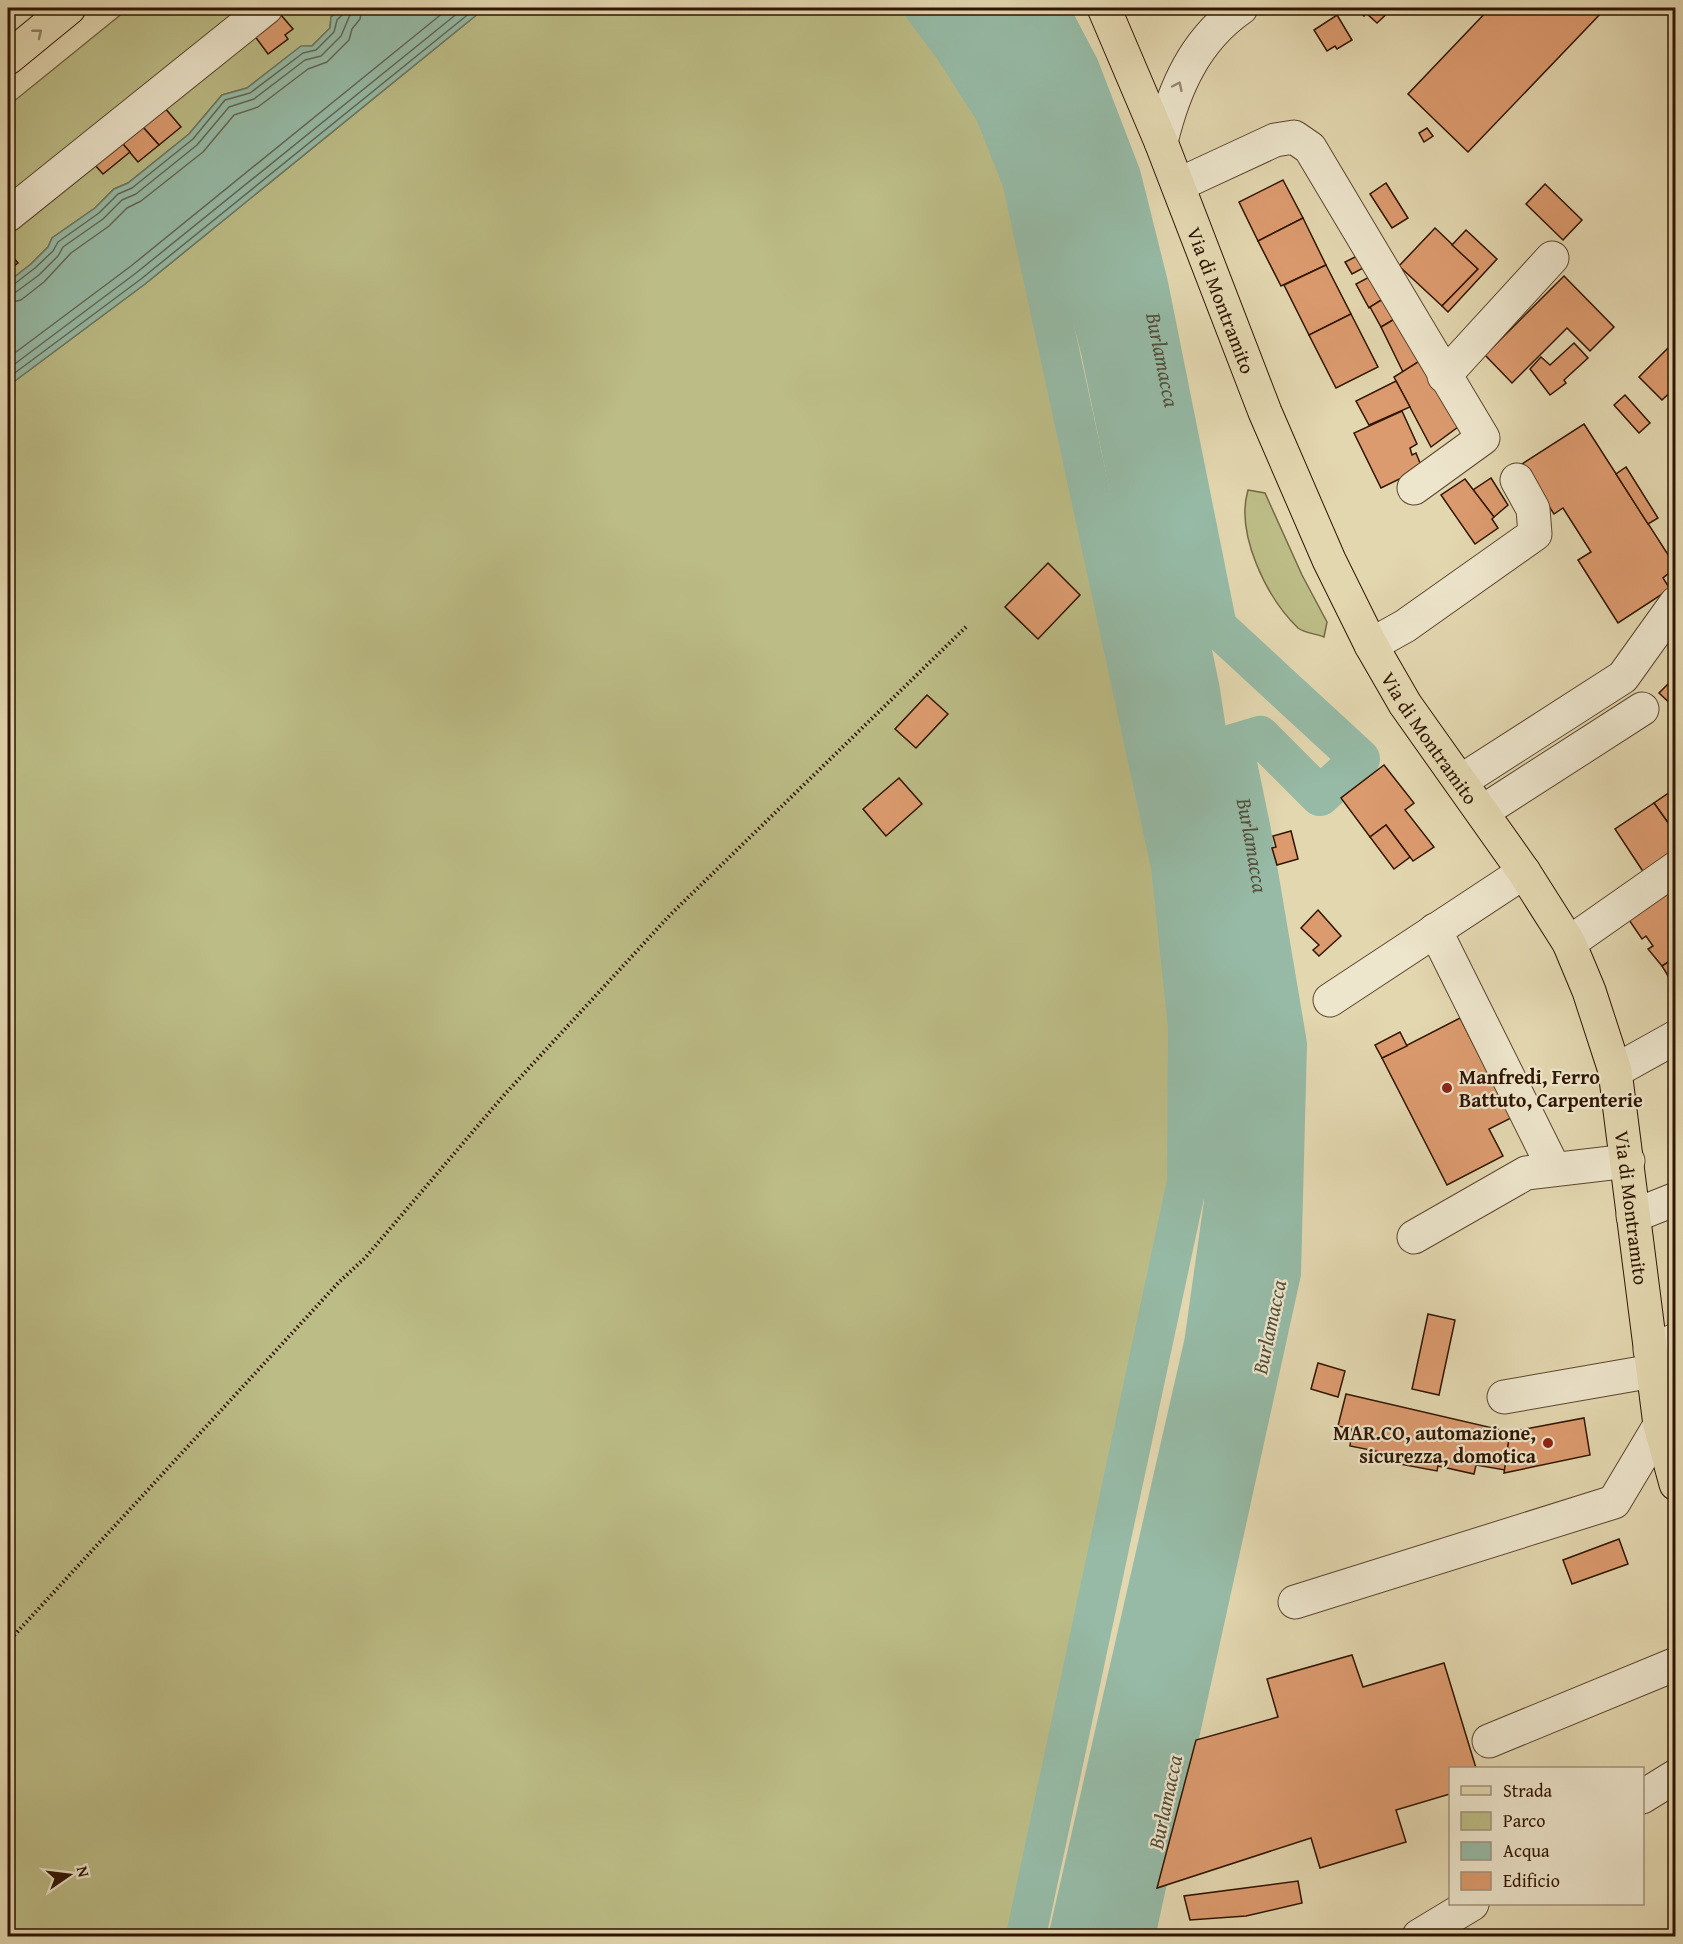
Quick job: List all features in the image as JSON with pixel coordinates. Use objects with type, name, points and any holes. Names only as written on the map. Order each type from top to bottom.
[{"type":"main road","points":[[8,58],[69,8]]},
{"type":"main road","name":"Via di Montramito","points":[[1104,8],[1161,142],[1264,412],[1329,560],[1371,645],[1406,704],[1524,872],[1569,943],[1604,1033],[1615,1071],[1628,1161],[1633,1216],[1659,1354],[1660,1425],[1676,1484]]},
{"type":"street","points":[[8,215],[266,8]]},
{"type":"street","points":[[1161,142],[1174,94],[1199,47],[1241,8]]},
{"type":"street","points":[[1178,185],[1275,140],[1294,137],[1310,148],[1482,438],[1414,488]]},
{"type":"street","points":[[1444,376],[1552,258]]},
{"type":"street","points":[[1371,645],[1405,626],[1535,534],[1533,509],[1517,480]]},
{"type":"street","points":[[1461,781],[1623,677],[1676,603]]},
{"type":"street","points":[[1482,812],[1642,709]]},
{"type":"street","points":[[1569,943],[1676,868]]},
{"type":"street","points":[[1330,1000],[1524,872]]},
{"type":"street","points":[[1435,930],[1554,1169]]},
{"type":"street","points":[[1615,1071],[1676,1037]]},
{"type":"street","points":[[1414,1237],[1526,1173],[1628,1161]]},
{"type":"street","points":[[1633,1216],[1676,1199]]},
{"type":"street","points":[[1504,1397],[1659,1354]]},
{"type":"street","points":[[1295,1602],[1614,1502],[1660,1425]]},
{"type":"street","points":[[1489,1741],[1676,1664]]},
{"type":"street","points":[[1644,1796],[1676,1776]]},
{"type":"street","points":[[1419,1936],[1470,1905]]},
{"type":"path","points":[[8,1642],[331,1291],[365,1258],[506,1094],[670,915],[968,625]]},
{"type":"green space","points":[[129,8],[343,8],[331,17],[330,28],[312,46],[301,47],[247,88],[222,95],[189,134],[128,183],[114,189],[95,208],[52,238],[48,247],[31,264],[8,282],[8,106]]},
{"type":"green space","points":[[485,8],[924,8],[954,48],[995,112],[1022,180],[1171,866],[1188,1027],[1187,1182],[1026,1936],[8,1936],[8,386],[145,284]]},
{"type":"green space","points":[[1248,490],[1265,493],[1302,575],[1327,622],[1324,637],[1298,628],[1275,600],[1265,583],[1256,564],[1246,526],[1245,507]]},
{"type":"water","points":[[343,8],[485,8],[145,284],[8,386],[8,282],[48,247],[52,238],[95,208],[114,189],[128,183],[189,134],[222,95],[247,88],[301,46],[312,46],[330,28],[331,17]]},
{"type":"building","points":[[1367,8],[1393,8],[1377,23],[1366,13],[1364,16],[1361,13]]},
{"type":"building","points":[[1490,8],[1606,8],[1468,152],[1408,94]]},
{"type":"building","points":[[281,15],[293,29],[285,35],[288,39],[268,54],[254,35]]},
{"type":"building","points":[[1337,15],[1352,40],[1337,49],[1335,46],[1327,51],[1314,30]]},
{"type":"building","points":[[164,107],[181,127],[159,145],[142,126]]},
{"type":"building","points":[[142,126],[159,145],[138,162],[122,143]]},
{"type":"building","points":[[1427,128],[1433,136],[1424,142],[1419,133]]},
{"type":"building","points":[[122,143],[130,152],[103,174],[95,165]]},
{"type":"building","points":[[1283,180],[1303,218],[1258,241],[1239,202]]},
{"type":"building","points":[[1386,183],[1408,218],[1392,228],[1370,194]]},
{"type":"building","points":[[1545,184],[1582,220],[1563,240],[1526,204]]},
{"type":"building","points":[[1303,218],[1326,265],[1281,286],[1258,241]]},
{"type":"building","points":[[1435,228],[1478,269],[1442,306],[1399,266]]},
{"type":"building","points":[[1466,230],[1497,259],[1448,312],[1442,306],[1478,269],[1452,245]]},
{"type":"building","points":[[10,254],[18,263],[8,271],[8,256]]},
{"type":"building","points":[[1361,254],[1367,266],[1352,274],[1345,262]]},
{"type":"building","points":[[1326,265],[1351,314],[1309,335],[1284,285]]},
{"type":"building","points":[[1373,275],[1386,297],[1369,308],[1356,284]]},
{"type":"building","points":[[1564,276],[1614,327],[1590,351],[1567,328],[1512,383],[1485,355]]},
{"type":"building","points":[[1386,297],[1398,317],[1381,327],[1370,307]]},
{"type":"building","points":[[1351,314],[1378,367],[1336,388],[1309,335]]},
{"type":"building","points":[[1398,317],[1421,360],[1403,372],[1381,327]]},
{"type":"building","points":[[1676,340],[1676,387],[1662,400],[1639,377]]},
{"type":"building","points":[[1574,343],[1588,358],[1564,380],[1566,383],[1550,395],[1530,369],[1541,357],[1550,365]]},
{"type":"building","points":[[1421,360],[1462,424],[1431,447],[1394,377]]},
{"type":"building","points":[[1396,381],[1410,407],[1369,425],[1356,401]]},
{"type":"building","points":[[1625,395],[1650,423],[1639,433],[1614,405]]},
{"type":"building","points":[[1402,411],[1417,444],[1410,448],[1412,455],[1416,453],[1422,468],[1381,488],[1354,433]]},
{"type":"building","points":[[1584,424],[1676,567],[1663,578],[1670,589],[1618,623],[1578,560],[1591,552],[1563,508],[1554,514],[1522,464]]},
{"type":"building","points":[[1626,467],[1658,518],[1648,524],[1616,474]]},
{"type":"building","points":[[1491,478],[1508,505],[1494,517],[1473,490]]},
{"type":"building","points":[[1465,479],[1494,517],[1492,519],[1498,528],[1475,544],[1441,495]]},
{"type":"building","points":[[1048,563],[1080,595],[1038,639],[1005,607]]},
{"type":"building","points":[[1676,676],[1676,709],[1659,693]]},
{"type":"building","points":[[927,695],[948,714],[916,748],[895,729]]},
{"type":"building","points":[[1384,765],[1414,803],[1405,810],[1434,847],[1413,861],[1386,825],[1370,837],[1341,798]]},
{"type":"building","points":[[899,778],[922,804],[886,836],[863,809]]},
{"type":"building","points":[[1676,788],[1676,834],[1654,803]]},
{"type":"building","points":[[1654,803],[1676,834],[1676,863],[1646,876],[1615,829]]},
{"type":"building","points":[[1386,825],[1410,857],[1394,869],[1370,837]]},
{"type":"building","points":[[1291,831],[1298,859],[1277,865],[1272,848],[1276,847],[1273,836]]},
{"type":"building","points":[[1670,888],[1676,894],[1676,957],[1662,966],[1648,949],[1653,946],[1646,936],[1642,939],[1627,917]]},
{"type":"building","points":[[1318,910],[1341,936],[1319,956],[1313,950],[1319,945],[1301,928]]},
{"type":"building","points":[[1676,957],[1676,989],[1662,966]]},
{"type":"building","name":"Manfredi, Ferro Battuto, Carpenterie","points":[[1460,1018],[1511,1118],[1489,1129],[1503,1156],[1447,1185],[1382,1058]]},
{"type":"building","points":[[1400,1032],[1407,1046],[1382,1058],[1375,1045]]},
{"type":"building","points":[[1428,1314],[1455,1320],[1439,1395],[1412,1389]]},
{"type":"building","points":[[1318,1363],[1345,1371],[1338,1397],[1311,1389]]},
{"type":"building","points":[[1346,1394],[1510,1432],[1505,1470],[1476,1465],[1474,1474],[1438,1466],[1437,1471],[1394,1463],[1396,1455],[1350,1446],[1352,1429],[1338,1426]]},
{"type":"building","name":"MAR.CO, automazione, sicurezza, domotica","points":[[1584,1418],[1590,1455],[1504,1473],[1510,1432]]},
{"type":"building","points":[[1619,1539],[1628,1564],[1572,1584],[1563,1560]]},
{"type":"building","points":[[1352,1655],[1363,1687],[1444,1663],[1476,1767],[1449,1767],[1449,1794],[1396,1810],[1406,1842],[1320,1868],[1311,1838],[1157,1888],[1196,1740],[1278,1717],[1267,1679]]},
{"type":"building","points":[[1298,1881],[1302,1903],[1246,1916],[1190,1920],[1184,1896]]},
{"type":"waterway","name":"Burlamacca","points":[[924,8],[954,48],[995,112],[1022,180],[1171,866],[1188,1027],[1187,1182],[1026,1936]]},
{"type":"waterway","name":"Burlamacca","points":[[984,8],[1016,53],[1070,176],[1115,349],[1186,692],[1235,1009],[1238,1203],[1218,1345],[1083,1936]]},
{"type":"waterway","name":"Burlamacca","points":[[1048,8],[1079,67],[1121,176],[1148,284],[1217,627],[1360,759],[1320,796],[1260,736],[1233,744],[1251,831],[1287,1044],[1281,1273],[1135,1936]]},
{"type":"place","name":"Manfredi, Ferro Battuto, Carpenterie","points":[[1447,1088]]},
{"type":"place","name":"MAR.CO, automazione, sicurezza, domotica","points":[[1548,1443]]}]
